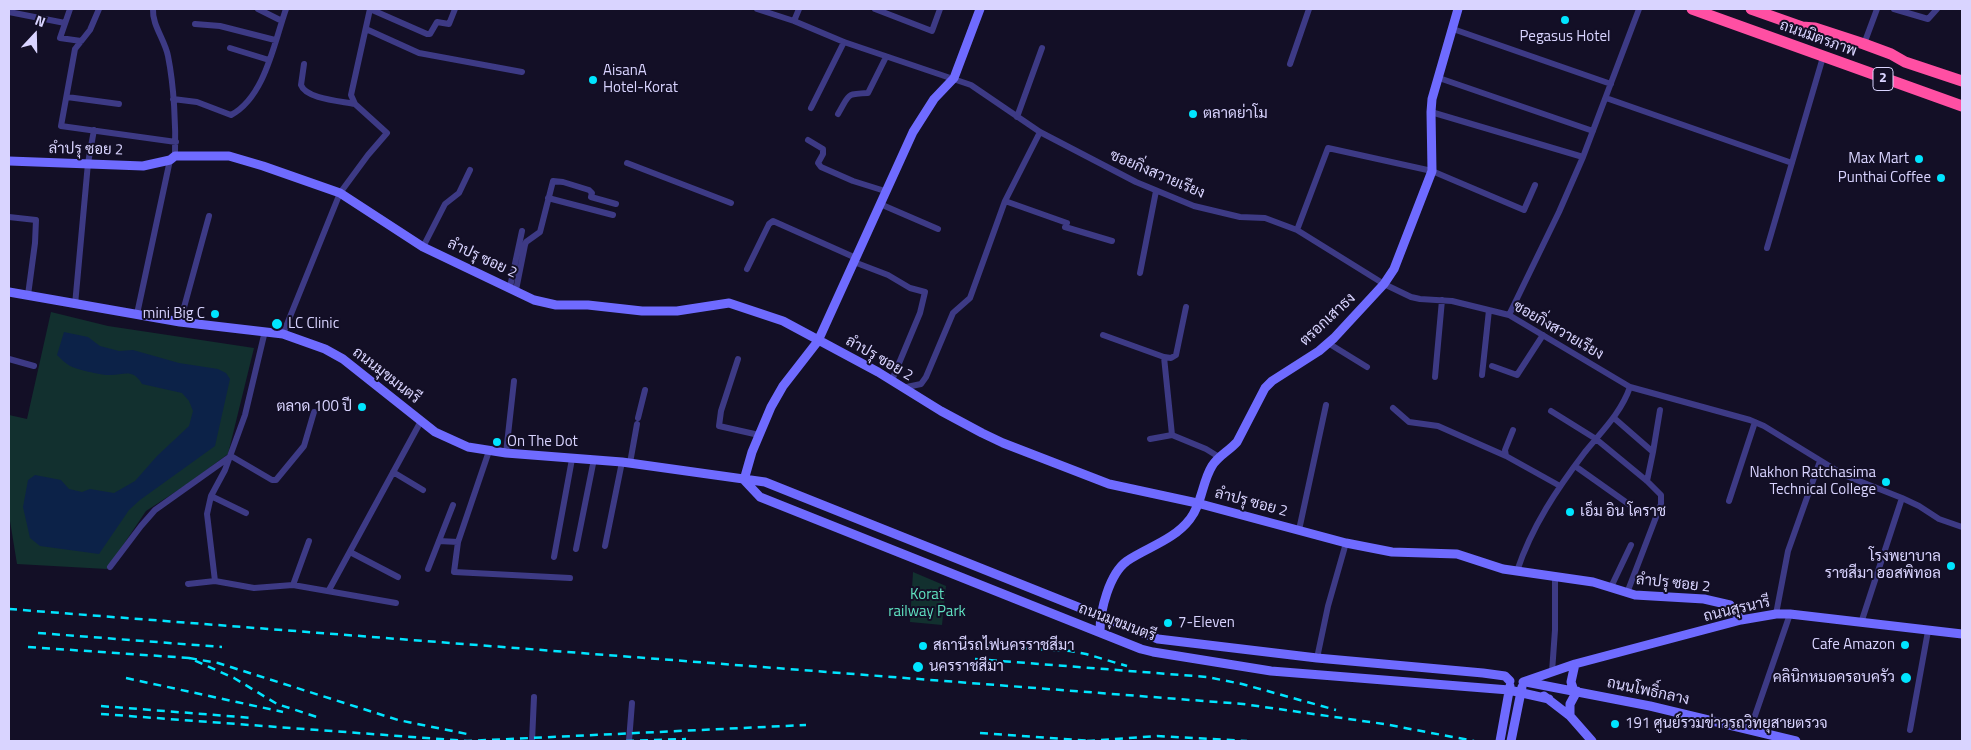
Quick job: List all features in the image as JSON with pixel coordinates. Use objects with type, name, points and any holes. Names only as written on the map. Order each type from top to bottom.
[{"type":"highway","name":"ถนนมิตรภาพ","points":[[1692,9],[1962,106]]},
{"type":"highway","name":"ถนนมิตรภาพ","points":[[1751,9],[1802,27],[1815,28],[1864,44],[1891,54],[1905,62],[1962,81]]},
{"type":"highway","points":[[1896,83],[1962,99]]},
{"type":"main road","points":[[744,480],[759,435],[771,407],[782,386],[818,341],[885,191],[921,117],[934,99],[954,78],[980,9]]},
{"type":"main road","name":"ตรอกเสาธง","points":[[1100,616],[1115,575],[1125,562],[1171,537],[1192,517],[1213,464],[1231,449],[1236,442],[1265,388],[1328,343],[1384,284],[1402,251],[1432,171],[1431,112],[1438,78],[1458,9]]},
{"type":"main road","name":"ลำปรุ ซอย 2","points":[[9,161],[143,166],[172,158],[229,156],[340,193],[423,247],[534,300],[556,305],[588,306],[642,312],[677,311],[729,303],[783,321],[892,380],[941,411],[1003,443],[1109,484],[1198,503],[1346,543],[1392,552],[1456,554],[1487,565],[1593,582],[1635,595],[1704,599],[1730,605],[1741,620]]},
{"type":"main road","name":"ถนนมุขมนตรี","points":[[9,292],[180,322],[283,334],[325,349],[343,359],[422,421],[449,439],[468,447],[506,453],[594,459],[765,482],[1158,639],[1317,658],[1490,674],[1504,676],[1510,685]]},
{"type":"main road","name":"ถนนมุขมนตรี","points":[[744,480],[760,497],[1100,631],[1141,649],[1271,671],[1510,685]]},
{"type":"main road","name":"ถนนสุรนารี","points":[[1523,682],[1575,664],[1741,620],[1776,614],[1962,634]]},
{"type":"main road","points":[[1100,616],[1100,631]]},
{"type":"main road","points":[[1271,671],[1274,653]]},
{"type":"main road","points":[[1570,716],[1570,704],[1575,691],[1571,682],[1575,664]]},
{"type":"main road","points":[[1511,741],[1523,682],[1570,716],[1592,741]]},
{"type":"main road","name":"ถนนโพธิ์กลาง","points":[[1510,685],[1523,682],[1575,691],[1650,706],[1796,741]]},
{"type":"main road","points":[[1500,741],[1510,685],[1521,692],[1549,699]]},
{"type":"street","points":[[70,9],[60,38],[81,41]]},
{"type":"street","points":[[99,9],[90,30],[75,49],[61,126],[176,142]]},
{"type":"street","points":[[137,314],[176,142],[168,55],[153,9]]},
{"type":"street","points":[[258,9],[282,21]]},
{"type":"street","points":[[173,99],[197,102],[231,115],[238,111],[254,94],[263,79],[286,9]]},
{"type":"street","points":[[283,334],[340,193],[368,154],[387,133],[355,104],[351,95],[370,9],[430,34],[437,22],[448,24],[455,9]]},
{"type":"street","name":"ซอยกิ่งสวายเรียง","points":[[757,9],[886,57],[971,85],[1040,132],[1109,169],[1194,206],[1240,217],[1265,218],[1297,230],[1384,284],[1420,299],[1442,300],[1509,315],[1630,387],[1756,422],[1844,475],[1902,498],[1940,519],[1962,527]]},
{"type":"street","points":[[794,22],[800,9]]},
{"type":"street","points":[[875,9],[932,31],[940,9]]},
{"type":"street","points":[[1290,64],[1310,9]]},
{"type":"street","points":[[1509,315],[1560,212],[1606,98],[1639,9]]},
{"type":"street","points":[[1864,44],[1877,9]]},
{"type":"street","points":[[1894,9],[1928,19],[1937,9]]},
{"type":"street","points":[[13,12],[65,23]]},
{"type":"street","points":[[195,24],[220,26],[275,40]]},
{"type":"street","points":[[366,29],[419,53],[522,72]]},
{"type":"street","points":[[1453,29],[1611,84]]},
{"type":"street","points":[[811,108],[844,42]]},
{"type":"street","points":[[230,48],[269,60]]},
{"type":"street","points":[[1017,116],[1042,48]]},
{"type":"street","points":[[838,114],[850,95],[854,93],[868,93],[886,57]]},
{"type":"street","points":[[1767,248],[1823,57]]},
{"type":"street","points":[[304,64],[300,85],[306,92],[323,98],[355,104]]},
{"type":"street","points":[[1438,78],[1593,131]]},
{"type":"street","points":[[66,97],[120,104]]},
{"type":"street","points":[[1606,98],[1792,163]]},
{"type":"street","points":[[1431,112],[1583,157]]},
{"type":"street","points":[[75,305],[88,163],[94,130]]},
{"type":"street","points":[[902,388],[920,384],[926,378],[953,314],[970,298],[1005,201],[1040,132]]},
{"type":"street","points":[[808,140],[823,149],[823,154],[818,163],[821,167],[853,181],[885,191]]},
{"type":"street","points":[[1297,230],[1328,148],[1432,171],[1524,210],[1535,185]]},
{"type":"street","points":[[626,162],[731,203]]},
{"type":"street","points":[[423,247],[445,204],[459,193],[470,170]]},
{"type":"street","points":[[513,289],[526,242],[540,232],[553,181],[589,190],[592,193],[591,198],[616,204]]},
{"type":"street","points":[[1140,274],[1156,191]]},
{"type":"street","points":[[548,198],[613,215]]},
{"type":"street","points":[[1005,201],[1112,241]]},
{"type":"street","points":[[880,204],[938,229]]},
{"type":"street","points":[[180,322],[209,216]]},
{"type":"street","points":[[9,217],[36,220],[28,295]]},
{"type":"street","points":[[747,268],[769,224],[773,221],[910,288],[925,292],[920,314],[892,380]]},
{"type":"street","points":[[513,289],[522,231]]},
{"type":"street","points":[[1435,377],[1442,300]]},
{"type":"street","points":[[1103,335],[1171,358],[1176,355],[1186,307]]},
{"type":"street","points":[[1482,375],[1489,310]]},
{"type":"street","points":[[214,581],[207,514],[211,496],[231,456],[250,398],[265,331]]},
{"type":"street","points":[[1492,366],[1517,376],[1543,335]]},
{"type":"street","points":[[1328,343],[1366,367]]},
{"type":"street","points":[[1164,357],[1172,435]]},
{"type":"street","points":[[9,359],[34,366]]},
{"type":"street","points":[[738,359],[721,411],[719,426],[759,435]]},
{"type":"street","points":[[506,453],[514,381]]},
{"type":"street","points":[[1517,571],[1524,549],[1560,486],[1614,418],[1630,387]]},
{"type":"street","points":[[605,546],[645,390]]},
{"type":"street","points":[[1299,530],[1326,405]]},
{"type":"street","points":[[1393,408],[1409,422],[1438,426],[1506,456],[1560,486]]},
{"type":"street","points":[[1647,481],[1660,410]]},
{"type":"street","points":[[1552,411],[1596,439],[1661,495],[1661,504],[1627,593]]},
{"type":"street","points":[[231,456],[272,480],[276,480],[304,446],[314,412]]},
{"type":"street","points":[[1614,418],[1652,452]]},
{"type":"street","points":[[329,590],[422,421]]},
{"type":"street","points":[[1729,501],[1756,422]]},
{"type":"street","points":[[1506,456],[1505,450],[1513,430]]},
{"type":"street","points":[[1150,439],[1172,435],[1206,449],[1219,458]]},
{"type":"street","points":[[489,451],[458,542],[454,572],[570,578]]},
{"type":"street","points":[[110,567],[155,510],[231,456]]},
{"type":"street","points":[[554,557],[572,459]]},
{"type":"street","points":[[576,549],[594,459]]},
{"type":"street","points":[[1776,614],[1788,551],[1820,461]]},
{"type":"street","points":[[1575,466],[1630,505]]},
{"type":"street","points":[[393,472],[423,490]]},
{"type":"street","points":[[211,496],[246,513]]},
{"type":"street","points":[[1861,623],[1902,498]]},
{"type":"street","points":[[428,569],[453,505]]},
{"type":"street","points":[[293,585],[309,541]]},
{"type":"street","points":[[439,541],[458,542]]},
{"type":"street","points":[[1317,658],[1328,606],[1346,543]]},
{"type":"street","points":[[1612,587],[1631,545]]},
{"type":"street","points":[[350,552],[398,577]]},
{"type":"street","points":[[1552,672],[1555,630],[1555,576]]},
{"type":"street","points":[[188,584],[214,581],[254,588],[293,585],[396,603]]},
{"type":"street","points":[[1750,730],[1790,614]]},
{"type":"street","points":[[1910,730],[1928,630]]},
{"type":"street","points":[[532,741],[534,697]]},
{"type":"street","points":[[629,741],[632,703]]},
{"type":"green space","points":[[51,312],[108,326],[254,348],[228,454],[146,511],[107,569],[17,564],[9,520],[9,415],[27,419]]},
{"type":"green space","name":"Korat railway Park","points":[[913,572],[946,586],[942,625],[910,622]]},
{"type":"water","points":[[64,332],[88,337],[100,346],[119,351],[133,350],[179,363],[218,369],[226,373],[230,379],[215,446],[129,510],[99,554],[40,546],[30,538],[23,507],[28,480],[35,475],[61,480],[69,489],[82,492],[90,489],[114,493],[135,481],[157,456],[189,426],[193,411],[189,401],[182,393],[142,384],[131,374],[104,375],[70,366],[57,355]]},
{"type":"railway","points":[[9,609],[1243,704],[1384,724],[1474,741]]},
{"type":"railway","points":[[38,633],[222,647]]},
{"type":"railway","points":[[983,646],[1070,651],[1127,666]]},
{"type":"railway","points":[[28,647],[189,658],[234,678],[277,704],[317,717]]},
{"type":"railway","points":[[189,658],[218,663],[398,720],[472,735]]},
{"type":"railway","points":[[975,659],[1207,677],[1242,684],[1336,710]]},
{"type":"railway","points":[[126,678],[283,712]]},
{"type":"railway","points":[[101,706],[253,718]]},
{"type":"railway","points":[[101,714],[467,741],[806,725]]},
{"type":"railway","points":[[980,733],[1092,741]]},
{"type":"railway","points":[[1087,741],[1157,736],[1247,741]]},
{"type":"railway","points":[[626,741],[686,739]]},
{"type":"place","name":"Pegasus Hotel","points":[[1565,20]]},
{"type":"place","name":"AisanA Hotel-Korat","points":[[593,80]]},
{"type":"place","name":"ตลาดย่าโม","points":[[1193,114]]},
{"type":"place","name":"Max Mart","points":[[1919,159]]},
{"type":"place","name":"Punthai Coffee","points":[[1941,178]]},
{"type":"place","name":"mini Big C","points":[[215,314]]},
{"type":"place","name":"LC Clinic","points":[[277,324]]},
{"type":"place","name":"ตลาด 100 ปี","points":[[362,407]]},
{"type":"place","name":"On The Dot","points":[[497,442]]},
{"type":"place","name":"Nakhon Ratchasima Technical College","points":[[1886,482]]},
{"type":"place","name":"เอ็ม อิน โคราช","points":[[1570,512]]},
{"type":"place","name":"โรงพยาบาล ราชสีมา ฮอสพิทอล","points":[[1951,566]]},
{"type":"place","name":"7-Eleven","points":[[1168,623]]},
{"type":"place","name":"Cafe Amazon","points":[[1905,645]]},
{"type":"place","name":"สถานีรถไฟนครราชสีมา","points":[[923,646]]},
{"type":"place","name":"นครราชสีมา","points":[[918,667]]},
{"type":"place","name":"คลินิกหมอครอบครัว","points":[[1906,678]]},
{"type":"place","name":"191 ศูนย์รวมข่าวรถวิทยุสายตรวจ","points":[[1615,724]]}]
